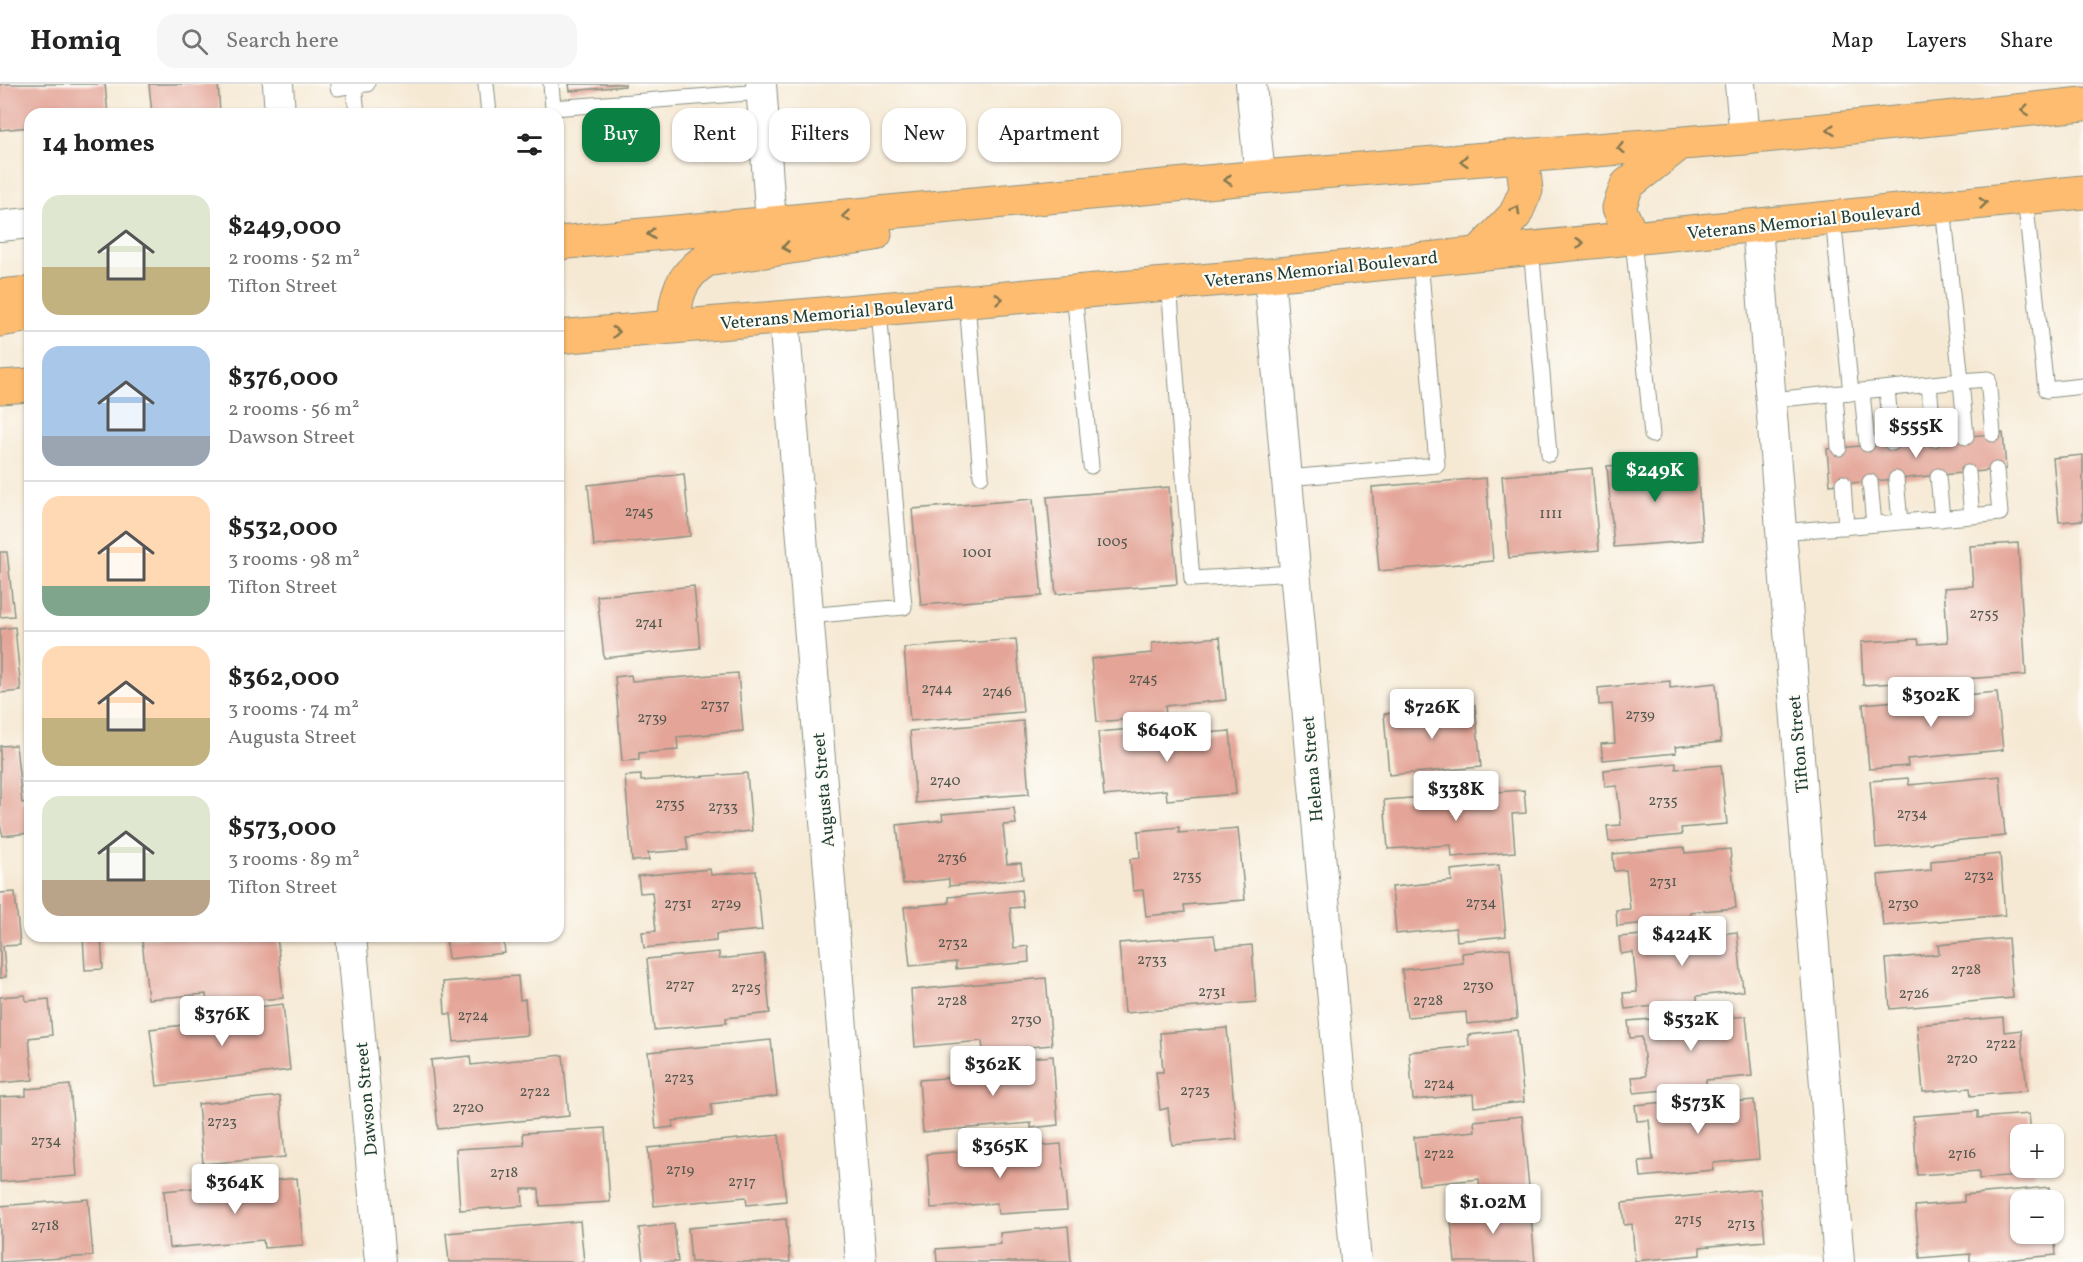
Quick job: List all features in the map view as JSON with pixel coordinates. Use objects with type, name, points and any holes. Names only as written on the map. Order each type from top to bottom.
[{"type":"main road","points":[[564,242],[1260,177],[1745,138],[2083,104]]},
{"type":"main road","points":[[1633,239],[1620,208],[1628,185],[1679,144]]},
{"type":"main road","points":[[1480,252],[1515,216],[1526,190],[1522,156]]},
{"type":"main road","name":"Veterans Memorial Boulevard","points":[[564,336],[1269,275],[2083,192]]},
{"type":"main road","points":[[675,327],[674,308],[681,284],[691,270],[706,260],[907,229],[1028,198]]},
{"type":"main road","points":[[0,296],[24,294]]},
{"type":"main road","points":[[0,320],[24,316]]},
{"type":"main road","points":[[0,387],[24,385]]},
{"type":"street","points":[[278,84],[280,108]]},
{"type":"street","points":[[1251,84],[1260,177]]},
{"type":"street","points":[[1740,84],[1745,138]]},
{"type":"street","points":[[761,88],[771,223]]},
{"type":"street","points":[[0,226],[24,224]]},
{"type":"street","name":"Tifton Street","points":[[1757,226],[1839,1262]]},
{"type":"street","name":"Helena Street","points":[[1269,275],[1356,1262]]},
{"type":"street","name":"Augusta Street","points":[[784,318],[861,1262]]},
{"type":"street","name":"Dawson Street","points":[[352,942],[380,1262]]},
{"type":"lane","points":[[338,84],[338,88],[360,85],[358,108]]},
{"type":"lane","points":[[486,84],[488,108]]},
{"type":"lane","points":[[551,84],[553,108],[761,88]]},
{"type":"lane","points":[[2025,198],[2046,390],[2083,386]]},
{"type":"lane","points":[[1943,206],[1966,437]]},
{"type":"lane","points":[[1833,218],[1856,392],[1866,444]]},
{"type":"lane","points":[[1633,239],[1652,435]]},
{"type":"lane","points":[[1532,247],[1549,454]]},
{"type":"lane","points":[[1287,478],[1437,465],[1420,259]]},
{"type":"lane","points":[[1169,284],[1192,579],[1295,573]]},
{"type":"lane","points":[[1074,292],[1091,466]]},
{"type":"lane","points":[[967,302],[981,476]]},
{"type":"lane","points":[[808,616],[904,606],[879,310]]},
{"type":"lane","points":[[1771,400],[1988,379],[1993,434]]},
{"type":"lane","points":[[1929,385],[1934,439]]},
{"type":"lane","points":[[1887,389],[1892,443]]},
{"type":"lane","points":[[1835,394],[1839,448]]},
{"type":"lane","points":[[1781,532],[2000,513],[1996,470]]},
{"type":"lane","points":[[1968,472],[1972,516]]},
{"type":"lane","points":[[1938,476],[1942,519]]},
{"type":"lane","points":[[1896,479],[1900,522]]},
{"type":"lane","points":[[1870,482],[1874,524]]},
{"type":"lane","points":[[1843,483],[1846,527]]},
{"type":"building","points":[[0,84],[105,84],[107,108],[24,108],[24,128],[0,130]]},
{"type":"building","points":[[149,84],[218,84],[220,108],[151,108]]},
{"type":"building","points":[[569,84],[625,84],[625,86],[570,91]]},
{"type":"building","points":[[2003,433],[2006,469],[1830,485],[1827,449]]},
{"type":"building","points":[[2083,455],[2083,520],[2059,522],[2053,458]]},
{"type":"building","points":[[1696,459],[1703,540],[1614,547],[1607,466]]},
{"type":"building","points":[[1592,468],[1599,550],[1509,558],[1502,476]]},
{"type":"building","points":[[684,474],[690,536],[594,546],[588,485]]},
{"type":"building","points":[[1486,478],[1493,561],[1379,571],[1372,487]]},
{"type":"building","points":[[1169,487],[1177,584],[1056,594],[1047,497]]},
{"type":"building","points":[[1033,499],[1042,596],[921,605],[912,509]]},
{"type":"building","points":[[2018,543],[2026,675],[1863,685],[1861,642],[1918,639],[1919,644],[1948,642],[1944,588],[1973,586],[1970,546]]},
{"type":"building","points":[[0,552],[7,552],[14,616],[0,617]]},
{"type":"building","points":[[694,586],[700,648],[604,658],[597,596]]},
{"type":"building","points":[[15,627],[21,691],[0,693],[0,629]]},
{"type":"building","points":[[1220,637],[1226,700],[1165,706],[1166,716],[1097,722],[1091,659],[1152,653],[1152,643]]},
{"type":"building","points":[[1016,639],[1023,712],[910,721],[904,648]]},
{"type":"building","points":[[738,673],[743,731],[677,737],[678,750],[639,753],[639,760],[622,761],[615,677],[631,675],[632,681]]},
{"type":"building","points":[[1670,681],[1670,688],[1716,683],[1721,742],[1675,747],[1676,753],[1603,760],[1601,744],[1615,743],[1612,704],[1599,705],[1598,688]]},
{"type":"building","points":[[1997,692],[2003,750],[1907,759],[1908,766],[1869,769],[1863,704]]},
{"type":"building","points":[[1475,705],[1481,767],[1389,775],[1384,714]]},
{"type":"building","points":[[1023,721],[1029,794],[916,803],[910,731]]},
{"type":"building","points":[[1167,726],[1168,736],[1230,731],[1236,794],[1167,800],[1166,790],[1104,796],[1098,732]]},
{"type":"building","points":[[16,745],[22,803],[24,803],[24,834],[3,836],[0,825],[0,746]]},
{"type":"building","points":[[1676,763],[1676,769],[1721,765],[1727,824],[1681,828],[1682,835],[1609,842],[1607,826],[1621,825],[1617,786],[1605,787],[1604,770]]},
{"type":"building","points":[[747,773],[752,831],[686,837],[688,850],[648,853],[649,860],[632,861],[625,776],[641,775],[641,781]]},
{"type":"building","points":[[2000,776],[2005,836],[1876,848],[1870,781],[1908,778],[1909,785]]},
{"type":"building","points":[[1524,790],[1526,813],[1512,814],[1515,852],[1452,857],[1451,845],[1388,849],[1384,800]]},
{"type":"building","points":[[1014,808],[1016,824],[1003,825],[1007,864],[1021,863],[1023,879],[949,886],[949,879],[903,884],[897,825],[943,820],[942,814]]},
{"type":"building","points":[[1179,827],[1179,833],[1238,828],[1245,900],[1184,905],[1185,912],[1146,916],[1143,890],[1133,891],[1130,859],[1140,858],[1138,831]]},
{"type":"building","points":[[1684,847],[1685,853],[1730,849],[1736,908],[1690,912],[1691,919],[1617,926],[1616,910],[1630,909],[1626,870],[1614,871],[1613,854]]},
{"type":"building","points":[[2000,854],[2005,915],[1883,926],[1878,875],[1931,870],[1931,861]]},
{"type":"building","points":[[1499,865],[1506,936],[1457,941],[1456,928],[1396,934],[1392,887],[1452,881],[1451,870]]},
{"type":"building","points":[[710,869],[711,875],[756,871],[762,930],[716,934],[716,941],[644,948],[642,932],[656,931],[652,892],[640,893],[638,876]]},
{"type":"building","points":[[1021,890],[1023,907],[1010,908],[1014,948],[1028,946],[1029,962],[956,969],[956,962],[910,966],[904,907],[949,903],[949,897]]},
{"type":"building","points":[[15,892],[20,945],[3,946],[6,977],[0,978],[0,893]]},
{"type":"building","points":[[1691,931],[1692,937],[1737,932],[1743,991],[1697,996],[1697,1002],[1625,1009],[1623,993],[1637,992],[1633,952],[1621,954],[1619,937]]},
{"type":"building","points":[[1214,935],[1216,948],[1252,945],[1256,1002],[1125,1013],[1119,943]]},
{"type":"building","points":[[2008,938],[2013,998],[1890,1009],[1886,959],[1939,954],[1938,945]]},
{"type":"building","points":[[83,942],[101,942],[103,969],[85,970]]},
{"type":"building","points":[[142,942],[278,942],[283,998],[207,1004],[206,994],[148,999]]},
{"type":"building","points":[[447,942],[504,942],[505,953],[448,959]]},
{"type":"building","points":[[1510,948],[1517,1019],[1467,1024],[1466,1012],[1407,1017],[1402,970],[1463,963],[1462,953]]},
{"type":"building","points":[[719,952],[719,959],[764,954],[770,1013],[726,1018],[726,1023],[654,1030],[647,959]]},
{"type":"building","points":[[518,976],[520,1000],[525,999],[528,1035],[454,1042],[451,1014],[445,1014],[443,982]]},
{"type":"building","points":[[1046,978],[1052,1045],[983,1051],[982,1041],[915,1047],[911,990]]},
{"type":"building","points":[[25,995],[26,1001],[49,999],[52,1035],[29,1038],[33,1080],[0,1083],[0,997]]},
{"type":"building","points":[[283,1004],[290,1070],[157,1086],[150,1029],[209,1022],[208,1013]]},
{"type":"building","points":[[1701,1015],[1701,1021],[1746,1016],[1752,1076],[1706,1080],[1706,1086],[1634,1093],[1632,1077],[1646,1076],[1642,1037],[1630,1038],[1628,1021]]},
{"type":"building","points":[[2003,1017],[2004,1032],[2021,1030],[2027,1091],[1971,1096],[1970,1088],[1923,1092],[1917,1025]]},
{"type":"building","points":[[1227,1028],[1237,1139],[1172,1145],[1168,1108],[1160,1110],[1156,1072],[1163,1072],[1160,1033]]},
{"type":"building","points":[[1517,1030],[1524,1102],[1474,1107],[1473,1094],[1413,1100],[1409,1052],[1469,1046],[1468,1035]]},
{"type":"building","points":[[771,1040],[777,1096],[711,1104],[712,1116],[673,1121],[673,1127],[656,1129],[648,1052]]},
{"type":"building","points":[[563,1055],[569,1116],[438,1129],[431,1060],[470,1056],[471,1065]]},
{"type":"building","points":[[1053,1056],[1058,1125],[1031,1128],[1031,1123],[923,1132],[919,1080],[983,1075],[982,1062]]},
{"type":"building","points":[[70,1085],[77,1176],[0,1182],[0,1097],[26,1096],[26,1089]]},
{"type":"building","points":[[280,1096],[285,1157],[203,1164],[198,1104]]},
{"type":"building","points":[[1707,1098],[1708,1104],[1754,1100],[1759,1159],[1713,1163],[1713,1170],[1641,1177],[1639,1161],[1653,1160],[1649,1120],[1637,1121],[1635,1105]]},
{"type":"building","points":[[1978,1111],[1978,1118],[2029,1114],[2030,1124],[2010,1124],[2010,1177],[1979,1179],[1979,1171],[1917,1175],[1913,1116]]},
{"type":"building","points":[[1522,1116],[1529,1187],[1480,1192],[1479,1179],[1419,1185],[1414,1137],[1475,1131],[1474,1121]]},
{"type":"building","points":[[605,1128],[610,1202],[540,1206],[539,1189],[522,1189],[523,1206],[460,1210],[456,1149],[524,1145],[523,1133]]},
{"type":"building","points":[[779,1135],[786,1201],[747,1205],[746,1197],[654,1206],[648,1148]]},
{"type":"building","points":[[1061,1144],[1067,1210],[998,1214],[997,1203],[931,1208],[927,1154]]},
{"type":"building","points":[[297,1178],[303,1245],[264,1248],[263,1240],[169,1248],[164,1191]]},
{"type":"building","points":[[2049,1187],[2049,1190],[2017,1190]]},
{"type":"building","points":[[1760,1189],[1765,1241],[1700,1247],[1700,1255],[1635,1261],[1632,1224],[1624,1225],[1622,1203]]},
{"type":"building","points":[[2010,1191],[2010,1244],[2055,1244],[2056,1255],[1982,1262],[1970,1262],[1970,1254],[1920,1258],[1915,1206],[1964,1202],[1964,1195]]},
{"type":"building","points":[[88,1199],[93,1256],[0,1262],[0,1206]]},
{"type":"building","points":[[1530,1204],[1535,1262],[1455,1262],[1450,1211]]},
{"type":"building","points":[[786,1219],[790,1262],[691,1262],[688,1228]]},
{"type":"building","points":[[580,1221],[584,1262],[449,1262],[446,1233]]},
{"type":"building","points":[[674,1224],[678,1262],[643,1262],[639,1228]]},
{"type":"building","points":[[1068,1226],[1071,1262],[937,1262],[936,1249],[1001,1244],[1000,1233]]}]
